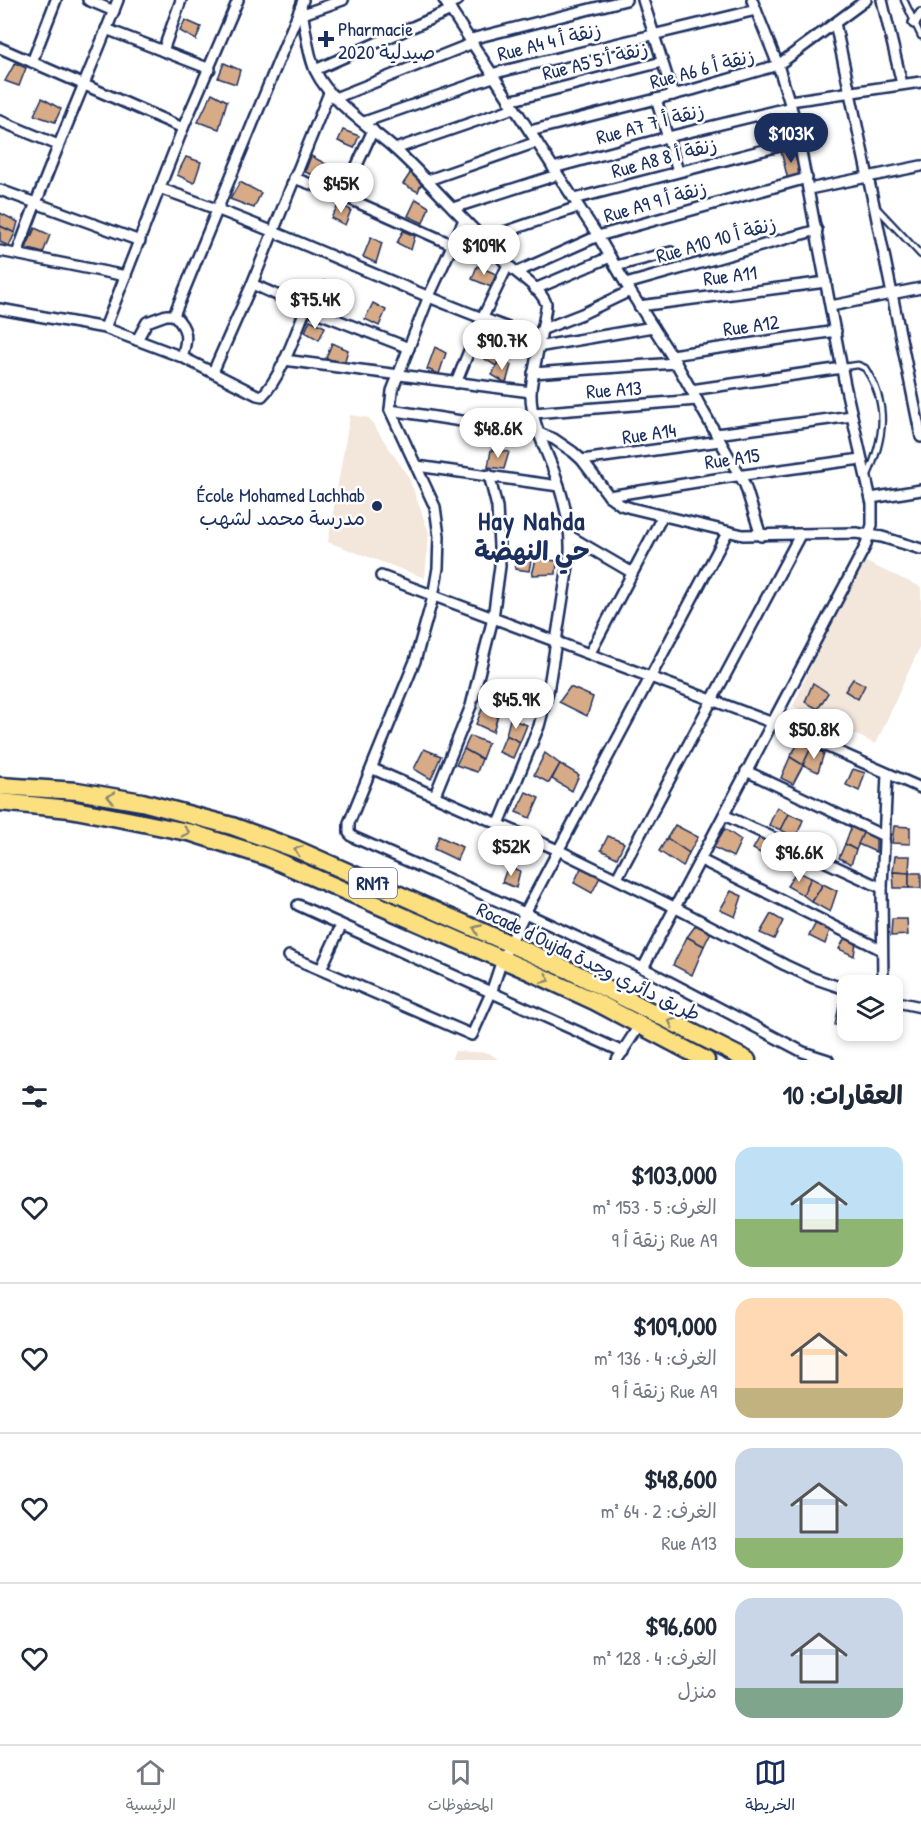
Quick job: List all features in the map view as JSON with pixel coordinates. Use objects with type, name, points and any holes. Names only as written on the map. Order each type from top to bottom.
[{"type":"highway","name":"Rocade d'Oujda طريق دائري وجدة","points":[[0,786],[78,791],[142,802],[232,826],[296,849],[571,971],[747,1060]]},
{"type":"highway","name":"Rocade d'Oujda طريق دائري وجدة","points":[[0,802],[69,809],[192,833],[292,868],[594,1001],[706,1060]]},
{"type":"highway","points":[[724,1049],[761,1060]]},
{"type":"street","points":[[32,62],[56,0]]},
{"type":"street","points":[[88,0],[114,11]]},
{"type":"street","points":[[17,254],[58,145],[85,85],[118,0]]},
{"type":"street","points":[[163,51],[181,0]]},
{"type":"street","points":[[105,328],[183,128],[238,0]]},
{"type":"street","points":[[302,7],[343,0]]},
{"type":"street","points":[[315,70],[458,0]]},
{"type":"street","points":[[213,372],[252,284],[294,178],[332,95],[472,41],[626,0]]},
{"type":"street","name":"Rue A5 زنقة أ 5","points":[[395,149],[512,105],[663,62],[643,0]]},
{"type":"street","name":"Rue A6 زنقة أ 6","points":[[530,131],[673,95],[778,65],[866,0]]},
{"type":"street","points":[[882,0],[902,84]]},
{"type":"street","points":[[447,5],[576,203],[673,359],[740,475],[750,496],[761,536]]},
{"type":"street","points":[[643,968],[865,547],[873,514],[791,104],[754,5]]},
{"type":"street","name":"Rue A4 زنقة أ 4","points":[[364,122],[492,75],[654,34],[754,5]]},
{"type":"street","points":[[302,7],[315,70],[332,95],[428,180],[508,265],[535,289],[547,306],[539,338],[531,392],[533,413],[559,486],[571,537],[569,566],[548,692],[539,726],[499,824]]},
{"type":"street","points":[[174,315],[302,7]]},
{"type":"street","points":[[914,23],[921,14]]},
{"type":"street","points":[[835,22],[921,436]]},
{"type":"street","points":[[106,29],[210,69]]},
{"type":"street","points":[[0,48],[183,128]]},
{"type":"street","points":[[663,62],[673,95]]},
{"type":"street","name":"Rue A7 زنقة أ 7","points":[[453,208],[668,136],[850,91],[921,82]]},
{"type":"street","points":[[656,99],[678,171]]},
{"type":"street","points":[[0,121],[58,145]]},
{"type":"street","points":[[343,196],[373,130]]},
{"type":"street","name":"Rue A8 زنقة أ 8","points":[[484,239],[576,203],[678,171],[799,141]]},
{"type":"street","points":[[428,180],[537,142]]},
{"type":"street","points":[[809,189],[921,166]]},
{"type":"street","points":[[294,178],[343,196],[451,244]]},
{"type":"street","name":"Rue A9 زنقة أ 9","points":[[517,273],[597,236],[807,178]]},
{"type":"street","points":[[159,188],[217,208],[482,319],[539,338],[653,327]]},
{"type":"street","points":[[0,190],[140,241]]},
{"type":"street","points":[[464,220],[451,244],[398,375],[392,391],[390,410],[435,507],[438,568],[433,597],[416,661],[349,823],[348,831],[353,837],[643,968],[802,1052],[828,1060]]},
{"type":"street","name":"Rue A10 زنقة أ 10","points":[[539,338],[628,288],[817,230]]},
{"type":"street","points":[[0,251],[126,276]]},
{"type":"street","points":[[616,266],[670,252]]},
{"type":"street","points":[[535,289],[610,257]]},
{"type":"street","points":[[456,383],[482,319],[508,265]]},
{"type":"street","name":"Rue A11","points":[[639,306],[826,282]]},
{"type":"street","points":[[252,284],[306,308],[409,348]]},
{"type":"street","points":[[831,306],[921,288]]},
{"type":"street","points":[[0,309],[105,328],[182,357],[262,396],[284,360],[306,308]]},
{"type":"street","points":[[137,340],[147,322],[165,315],[174,315]]},
{"type":"street","points":[[174,315],[186,330],[187,340],[182,357]]},
{"type":"street","name":"Rue A12","points":[[533,373],[673,359],[836,331]]},
{"type":"street","points":[[284,360],[531,392]]},
{"type":"street","points":[[691,390],[842,368]]},
{"type":"street","name":"Rue A13","points":[[533,413],[697,400]]},
{"type":"street","points":[[390,410],[539,433],[564,445],[582,460],[609,496],[621,505],[663,517],[727,532],[761,536],[869,534],[921,549]]},
{"type":"street","name":"Rue A14","points":[[582,460],[852,416]]},
{"type":"street","name":"Rue A15","points":[[609,496],[861,459]]},
{"type":"street","points":[[417,466],[559,486]]},
{"type":"street","points":[[435,795],[471,706],[493,618],[500,566],[497,507],[489,475]]},
{"type":"street","points":[[871,498],[921,490]]},
{"type":"street","points":[[590,653],[663,517]]},
{"type":"street","points":[[289,956],[472,1035],[491,993],[502,960],[525,913],[727,532]]},
{"type":"street","points":[[617,878],[800,535]]},
{"type":"street","points":[[571,537],[631,573]]},
{"type":"street","points":[[381,576],[712,699],[773,723],[921,788]]},
{"type":"street","points":[[373,769],[558,850],[785,965],[837,986]]},
{"type":"street","points":[[746,771],[884,836]]},
{"type":"street","points":[[883,975],[882,888],[887,774]]},
{"type":"street","points":[[724,815],[882,888]]},
{"type":"street","points":[[701,860],[882,950]]},
{"type":"street","points":[[298,905],[491,993],[620,1058],[639,1026]]},
{"type":"street","points":[[321,969],[341,926]]},
{"type":"street","points":[[903,1003],[921,1006]]},
{"type":"lane","points":[[904,0],[921,36]]},
{"type":"lane","points":[[874,205],[921,255]]},
{"type":"lane","points":[[842,368],[858,365],[865,368],[882,408],[883,426],[880,442],[866,480]]},
{"type":"shaded area","name":"École Mohamed Lachhab مدرسة محمد لشهب","points":[[350,415],[369,418],[409,478],[429,533],[425,578],[328,542]]},
{"type":"shaded area","points":[[859,559],[921,587],[921,644],[876,744],[793,706]]},
{"type":"shaded area","points":[[455,1051],[489,1053],[499,1060],[451,1060]]},
{"type":"building","points":[[185,20],[201,27],[196,40],[180,31]]},
{"type":"building","points":[[15,63],[26,68],[19,86],[5,81]]},
{"type":"building","points":[[224,63],[240,70],[236,84],[218,78]]},
{"type":"building","points":[[212,93],[227,101],[219,129],[198,122]]},
{"type":"building","points":[[42,98],[61,109],[55,122],[34,115]]},
{"type":"building","points":[[343,130],[359,136],[354,148],[338,141]]},
{"type":"building","points":[[793,148],[801,177],[788,180],[781,151]]},
{"type":"building","points":[[311,156],[328,165],[322,178],[305,172]]},
{"type":"building","points":[[186,157],[201,162],[194,183],[177,175]]},
{"type":"building","points":[[411,172],[422,182],[418,192],[403,184]]},
{"type":"building","points":[[240,182],[261,193],[254,208],[230,199]]},
{"type":"building","points":[[416,199],[429,207],[423,223],[408,216]]},
{"type":"building","points":[[339,204],[351,210],[345,225],[331,218]]},
{"type":"building","points":[[0,213],[18,222],[15,233],[0,226]]},
{"type":"building","points":[[0,226],[15,233],[9,246],[0,242]]},
{"type":"building","points":[[35,228],[50,235],[43,253],[26,248]]},
{"type":"building","points":[[403,231],[415,236],[411,250],[397,243]]},
{"type":"building","points":[[371,237],[382,243],[376,263],[363,257]]},
{"type":"building","points":[[477,266],[496,274],[491,287],[472,279]]},
{"type":"building","points":[[324,281],[334,286],[328,305],[316,300]]},
{"type":"building","points":[[373,303],[386,310],[379,326],[365,319]]},
{"type":"building","points":[[310,320],[325,327],[319,340],[305,332]]},
{"type":"building","points":[[332,343],[348,350],[344,364],[326,358]]},
{"type":"building","points":[[482,343],[502,353],[496,366],[480,356]]},
{"type":"building","points":[[435,347],[446,353],[439,374],[427,369]]},
{"type":"building","points":[[500,358],[511,365],[506,383],[492,375]]},
{"type":"building","points":[[491,450],[509,452],[504,469],[488,467]]},
{"type":"building","points":[[517,553],[532,555],[529,571],[515,569]]},
{"type":"building","points":[[536,559],[557,561],[556,574],[532,575]]},
{"type":"building","points":[[853,679],[865,685],[858,699],[845,691]]},
{"type":"building","points":[[813,683],[828,693],[818,709],[805,702]]},
{"type":"building","points":[[570,687],[593,697],[587,716],[559,702]]},
{"type":"building","points":[[482,709],[498,715],[493,732],[476,724]]},
{"type":"building","points":[[510,719],[527,725],[520,742],[506,735]]},
{"type":"building","points":[[506,735],[520,742],[513,758],[499,752]]},
{"type":"building","points":[[470,736],[488,743],[482,759],[464,749]]},
{"type":"building","points":[[799,742],[811,748],[803,765],[790,757]]},
{"type":"building","points":[[811,748],[824,753],[818,772],[803,765]]},
{"type":"building","points":[[424,749],[441,756],[431,779],[414,769]]},
{"type":"building","points":[[464,749],[482,759],[477,772],[456,765]]},
{"type":"building","points":[[545,753],[560,764],[549,783],[534,775]]},
{"type":"building","points":[[790,757],[803,765],[793,784],[781,778]]},
{"type":"building","points":[[560,764],[579,775],[572,791],[552,779]]},
{"type":"building","points":[[853,769],[865,773],[859,791],[846,785]]},
{"type":"building","points":[[526,792],[539,798],[530,818],[516,812]]},
{"type":"building","points":[[777,807],[789,814],[781,830],[769,825]]},
{"type":"building","points":[[789,814],[803,820],[796,838],[781,830]]},
{"type":"building","points":[[675,825],[698,837],[689,853],[667,838]]},
{"type":"building","points":[[852,825],[864,831],[856,850],[845,844]]},
{"type":"building","points":[[894,826],[910,827],[910,844],[892,843]]},
{"type":"building","points":[[725,829],[741,840],[733,857],[713,847]]},
{"type":"building","points":[[493,831],[503,836],[499,850],[486,845]]},
{"type":"building","points":[[864,831],[876,836],[876,852],[858,844]]},
{"type":"building","points":[[761,835],[775,844],[769,858],[753,849]]},
{"type":"building","points":[[439,836],[462,847],[457,860],[434,849]]},
{"type":"building","points":[[608,836],[624,843],[617,858],[601,850]]},
{"type":"building","points":[[667,838],[689,853],[683,867],[659,851]]},
{"type":"building","points":[[518,843],[530,849],[524,864],[512,859]]},
{"type":"building","points":[[845,844],[856,850],[851,864],[839,858]]},
{"type":"building","points":[[895,856],[910,856],[909,873],[893,872]]},
{"type":"building","points":[[583,864],[602,873],[592,893],[574,883]]},
{"type":"building","points":[[508,866],[520,871],[516,888],[502,882]]},
{"type":"building","points":[[797,871],[811,878],[803,895],[787,886]]},
{"type":"building","points":[[893,872],[909,873],[909,888],[894,888]]},
{"type":"building","points":[[909,873],[921,873],[921,888],[909,888]]},
{"type":"building","points":[[811,878],[823,884],[812,902],[803,895]]},
{"type":"building","points":[[823,884],[837,891],[830,912],[812,902]]},
{"type":"building","points":[[731,891],[742,896],[735,917],[720,910]]},
{"type":"building","points":[[771,914],[783,921],[774,939],[760,933]]},
{"type":"building","points":[[892,919],[907,919],[908,935],[891,936]]},
{"type":"building","points":[[699,921],[712,930],[704,946],[687,937]]},
{"type":"building","points":[[817,921],[830,930],[825,944],[809,936]]},
{"type":"building","points":[[846,936],[856,942],[854,956],[839,949]]},
{"type":"building","points":[[687,937],[704,946],[692,975],[673,965]]},
{"type":"place","name":"Pharmacie 2020 صيدلية","points":[[326,39]]},
{"type":"place","name":"École Mohamed Lachhab مدرسة محمد لشهب","points":[[377,506]]},
{"type":"district","name":"Hay Nahda حي النهضة","points":[[532,535]]}]
